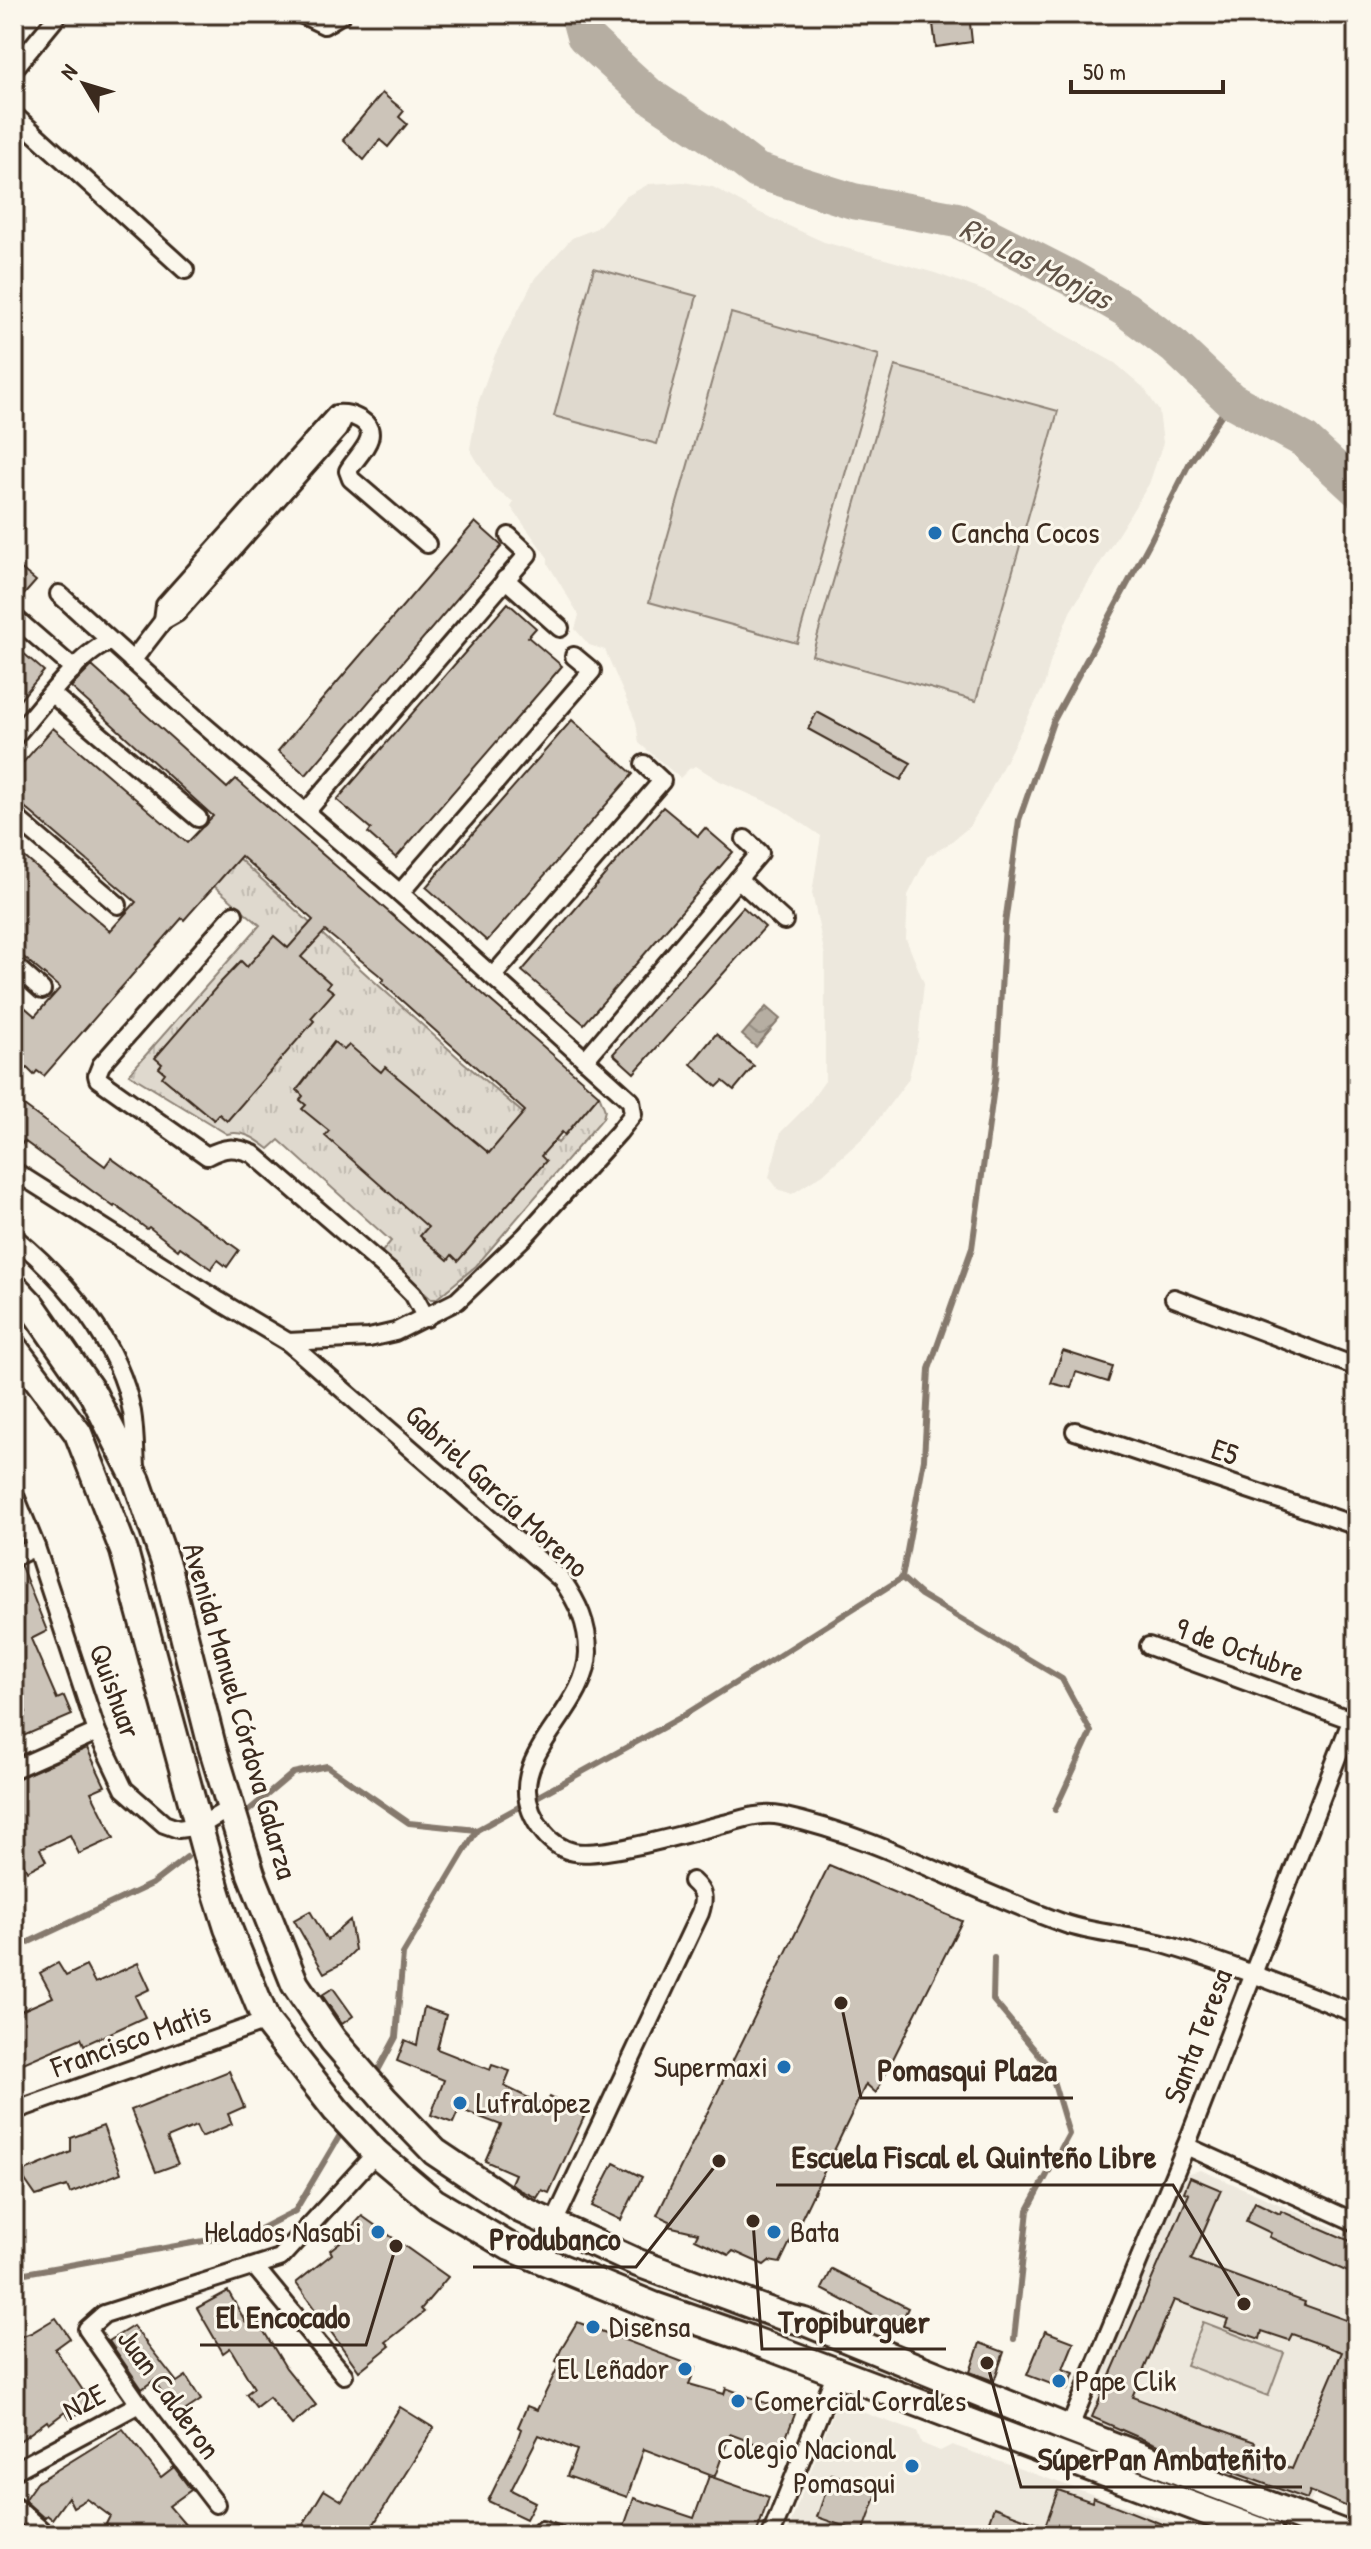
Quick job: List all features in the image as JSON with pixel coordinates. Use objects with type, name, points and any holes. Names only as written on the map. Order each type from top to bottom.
[{"type":"main road","name":"Avenida Manuel Córdova Galarza","points":[[14,1287],[31,1305],[93,1394],[137,1481],[167,1568],[230,1808],[251,1874],[295,1984],[333,2040],[435,2152],[520,2209],[638,2263],[805,2322],[1069,2429],[1347,2535]]},
{"type":"main road","points":[[14,1348],[78,1433],[124,1551],[228,1928],[266,2021],[336,2110],[376,2153],[434,2202],[510,2247],[654,2306],[1270,2535]]},
{"type":"main road","points":[[179,1754],[197,1758],[212,1746]]},
{"type":"street","points":[[14,69],[59,14]]},
{"type":"street","points":[[301,14],[324,25],[342,14]]},
{"type":"street","points":[[14,115],[185,270]]},
{"type":"street","points":[[132,661],[163,621],[177,613],[338,430],[344,418],[342,414],[357,418],[370,430],[368,443],[348,471],[351,479],[427,544]]},
{"type":"street","points":[[306,812],[528,554],[509,536]]},
{"type":"street","points":[[505,579],[560,628]]},
{"type":"street","points":[[59,594],[110,642],[400,893],[631,1101],[633,1114],[525,1236],[457,1301],[395,1332],[369,1338],[288,1342]]},
{"type":"street","points":[[14,617],[74,669]]},
{"type":"street","points":[[14,737],[74,669],[101,644],[110,642]]},
{"type":"street","points":[[400,893],[592,671],[574,656]]},
{"type":"street","points":[[52,694],[198,818]]},
{"type":"street","points":[[493,976],[662,781],[644,764]]},
{"type":"street","points":[[14,816],[118,905]]},
{"type":"street","points":[[585,1060],[760,853],[745,839]]},
{"type":"street","points":[[738,879],[784,921]]},
{"type":"street","points":[[234,914],[101,1065],[98,1079],[207,1156],[223,1148],[237,1147],[253,1154],[398,1279],[413,1294],[426,1318]]},
{"type":"street","points":[[14,965],[42,990]]},
{"type":"street","name":"Gabriel García Moreno","points":[[14,1171],[288,1342],[562,1580],[584,1619],[588,1654],[582,1674],[529,1770],[527,1780],[526,1790],[536,1822],[552,1841],[572,1852],[620,1849],[741,1819],[779,1815],[837,1830],[1067,1924],[1168,1945],[1252,1974]]},
{"type":"street","points":[[14,1237],[67,1286],[101,1337],[120,1374],[132,1412],[137,1481]]},
{"type":"street","points":[[1174,1298],[1357,1367]]},
{"type":"street","name":"E5","points":[[1075,1431],[1357,1526]]},
{"type":"street","name":"Quishuar","points":[[14,1493],[36,1547],[97,1732],[124,1789],[164,1824],[178,1829],[200,1826]]},
{"type":"street","points":[[14,1557],[36,1547]]},
{"type":"street","name":"9 de Octubre","points":[[1149,1646],[1355,1716]]},
{"type":"street","name":"Santa Teresa","points":[[1069,2429],[1186,2146],[1355,1716]]},
{"type":"street","points":[[14,1769],[97,1732]]},
{"type":"street","points":[[200,1826],[230,1808]]},
{"type":"street","points":[[553,2225],[700,1913],[704,1899],[700,1888],[692,1881]]},
{"type":"street","points":[[1252,1974],[1357,2014]]},
{"type":"street","name":"Francisco Matis","points":[[14,2111],[266,2021]]},
{"type":"street","points":[[1186,2146],[1357,2223]]},
{"type":"street","name":"Juan Calderon","points":[[216,2504],[139,2404],[87,2329],[104,2314],[280,2258],[376,2153]]},
{"type":"street","points":[[255,2267],[344,2375]]},
{"type":"street","points":[[771,2535],[836,2372]]},
{"type":"street","name":"N2E","points":[[14,2471],[139,2404]]},
{"type":"street","points":[[14,2506],[47,2535]]},
{"type":"shaded area","points":[[683,182],[713,187],[756,211],[824,242],[935,273],[990,293],[1115,363],[1144,388],[1159,411],[1163,443],[1149,484],[1070,612],[1044,686],[986,799],[969,827],[927,857],[908,895],[906,939],[924,983],[918,1041],[908,1080],[868,1133],[823,1174],[792,1194],[778,1189],[769,1177],[781,1132],[807,1106],[825,1081],[825,956],[812,893],[821,836],[780,808],[720,781],[696,766],[680,778],[639,743],[636,722],[605,650],[589,645],[575,629],[579,615],[548,564],[548,558],[511,507],[514,502],[494,489],[470,449],[478,403],[495,355],[535,278],[572,238],[597,228],[625,197],[649,184]]},
{"type":"shaded area","points":[[1201,2170],[1357,2238],[1357,2403],[1307,2509],[1087,2420],[1106,2375],[1103,2369],[1185,2174]]},
{"type":"shaded area","name":"Colegio Nacional Pomasqui","points":[[837,2403],[917,2432],[921,2443],[940,2451],[952,2445],[1208,2535],[786,2535]]},
{"type":"green space","points":[[594,268],[697,296],[657,444],[554,416]]},
{"type":"green space","points":[[731,313],[879,355],[797,643],[649,602]]},
{"type":"green space","name":"Cancha Cocos","points":[[895,366],[1058,411],[976,701],[812,655]]},
{"type":"green space","points":[[204,827],[462,1061],[558,1143],[599,1095],[605,1110],[603,1118],[476,1266],[436,1299],[431,1299],[381,1253],[391,1241],[279,1140],[269,1149],[244,1134],[227,1134],[129,1074],[260,925],[214,886]]},
{"type":"green space","points":[[1203,2322],[1284,2353],[1268,2396],[1186,2365]]},
{"type":"water","points":[[766,1007],[780,1019],[756,1047],[742,1035]]},
{"type":"building","points":[[969,14],[972,42],[936,47],[932,16]]},
{"type":"building","points":[[382,93],[404,111],[399,117],[407,124],[388,147],[380,140],[364,160],[343,140]]},
{"type":"building","points":[[475,522],[502,546],[306,775],[278,751]]},
{"type":"building","points":[[14,563],[36,581],[14,606]]},
{"type":"building","points":[[508,603],[536,628],[528,637],[562,666],[396,858],[368,833],[371,829],[337,800]]},
{"type":"building","points":[[14,645],[44,671],[14,707]]},
{"type":"building","points":[[92,666],[227,788],[236,779],[599,1095],[565,1135],[562,1132],[541,1156],[546,1161],[458,1261],[452,1255],[448,1260],[420,1236],[428,1227],[325,1136],[329,1131],[302,1109],[306,1105],[300,1100],[303,1096],[297,1090],[334,1042],[344,1050],[349,1045],[381,1072],[385,1067],[489,1153],[525,1111],[381,982],[384,979],[325,931],[301,957],[330,983],[327,987],[334,992],[311,1018],[314,1021],[227,1121],[219,1114],[214,1120],[162,1077],[165,1073],[159,1068],[162,1064],[155,1058],[241,961],[247,967],[274,936],[288,948],[313,920],[241,856],[184,920],[182,918],[44,1076],[37,1071],[34,1075],[27,1068],[24,1071],[14,1063],[14,998],[35,1016],[60,988],[14,949],[14,848],[110,931],[136,902],[14,798],[14,773],[53,728],[187,843],[213,816],[71,687]]},
{"type":"building","points":[[817,712],[911,763],[901,780],[808,729]]},
{"type":"building","points":[[572,720],[633,774],[487,941],[426,887]]},
{"type":"building","points":[[663,807],[698,836],[705,828],[733,852],[584,1024],[522,971]]},
{"type":"building","points":[[743,907],[765,927],[634,1073],[613,1054]]},
{"type":"building","points":[[716,1034],[754,1066],[734,1090],[723,1081],[717,1087],[691,1064]]},
{"type":"building","points":[[20,1103],[105,1166],[111,1158],[239,1250],[227,1267],[218,1260],[211,1269],[180,1247],[178,1250],[24,1141],[14,1155],[14,1112]]},
{"type":"building","points":[[1063,1351],[1113,1367],[1108,1382],[1076,1372],[1071,1388],[1051,1383]]},
{"type":"building","points":[[21,1566],[47,1631],[31,1639],[57,1699],[64,1696],[72,1715],[14,1740],[14,1718],[26,1712],[14,1686],[14,1568]]},
{"type":"building","points":[[87,1748],[105,1786],[91,1792],[114,1838],[79,1854],[70,1835],[40,1849],[46,1861],[27,1871],[14,1844],[14,1780]]},
{"type":"building","points":[[829,1865],[962,1921],[876,2093],[866,2084],[780,2263],[769,2261],[764,2265],[733,2251],[729,2255],[695,2239],[698,2233],[668,2226],[670,2221],[657,2215]]},
{"type":"building","points":[[310,1911],[327,1940],[350,1920],[355,1950],[341,1964],[324,1973],[294,1920]]},
{"type":"building","points":[[58,1963],[66,1976],[86,1966],[95,1983],[138,1963],[150,1989],[135,1996],[145,2017],[84,2045],[81,2038],[14,2067],[14,2014],[53,1997],[40,1973]]},
{"type":"building","points":[[333,1988],[353,2016],[342,2024],[322,1995]]},
{"type":"building","points":[[424,2007],[446,2015],[437,2049],[490,2070],[492,2065],[510,2071],[504,2086],[545,2106],[550,2097],[585,2115],[549,2193],[542,2190],[537,2198],[520,2190],[511,2183],[515,2174],[485,2161],[501,2125],[459,2109],[453,2123],[431,2115],[444,2080],[397,2061],[405,2040],[417,2045]]},
{"type":"building","points":[[229,2071],[244,2107],[228,2114],[232,2124],[201,2137],[196,2126],[167,2138],[178,2164],[156,2172],[131,2110]]},
{"type":"building","points":[[103,2126],[121,2173],[70,2193],[67,2186],[36,2196],[20,2173],[71,2152],[71,2138]]},
{"type":"building","points":[[614,2163],[642,2177],[621,2220],[592,2206]]},
{"type":"building","points":[[1190,2177],[1221,2190],[1191,2260],[1354,2323],[1357,2316],[1357,2511],[1310,2491],[1307,2499],[1147,2441],[1092,2417],[1189,2194],[1184,2192]],"holes":[[[1174,2300],[1228,2319],[1225,2327],[1260,2339],[1262,2331],[1289,2340],[1292,2334],[1342,2352],[1292,2469],[1251,2453],[1255,2442],[1132,2397]]]},
{"type":"building","points":[[1255,2202],[1357,2244],[1357,2276],[1269,2237],[1271,2233],[1246,2221]]},
{"type":"building","points":[[362,2216],[448,2277],[421,2309],[424,2312],[386,2342],[390,2346],[359,2371],[296,2283],[332,2254],[330,2250],[354,2231],[352,2227]]},
{"type":"building","points":[[832,2269],[908,2308],[898,2329],[822,2289]]},
{"type":"building","points":[[228,2291],[248,2326],[257,2320],[286,2368],[316,2405],[292,2425],[269,2397],[256,2407],[246,2394],[254,2388],[230,2348],[223,2353],[197,2308]]},
{"type":"building","points":[[56,2318],[70,2338],[55,2349],[92,2404],[70,2419],[65,2412],[49,2424],[47,2421],[14,2445],[14,2339]]},
{"type":"building","points":[[577,2322],[696,2367],[689,2384],[724,2394],[726,2388],[795,2414],[780,2453],[730,2434],[715,2476],[644,2449],[627,2497],[567,2476],[577,2450],[539,2435],[511,2490],[535,2502],[526,2519],[488,2501],[514,2448],[527,2406],[537,2410],[560,2363],[556,2361],[562,2347]]},
{"type":"building","points":[[133,2326],[177,2382],[186,2376],[201,2400],[177,2416],[154,2380],[142,2389],[109,2341]]},
{"type":"building","points":[[1045,2331],[1074,2342],[1063,2369],[1074,2373],[1067,2390],[1027,2375]]},
{"type":"building","points":[[980,2343],[1004,2352],[994,2381],[970,2372]]},
{"type":"building","points":[[400,2407],[434,2428],[367,2535],[297,2535],[324,2490],[342,2501]]},
{"type":"building","points":[[123,2429],[161,2477],[174,2467],[191,2490],[169,2506],[194,2535],[123,2535],[106,2524],[110,2516],[87,2499],[73,2507],[68,2497],[52,2519],[47,2515],[44,2518],[24,2500],[36,2483]]},
{"type":"building","points":[[832,2474],[878,2491],[863,2533],[817,2517]]},
{"type":"building","points":[[709,2476],[769,2497],[756,2535],[621,2535],[634,2498],[694,2518]]},
{"type":"building","points":[[1058,2490],[1092,2502],[1093,2497],[1190,2535],[984,2535],[994,2507],[1045,2526]]},
{"type":"waterway","name":"Rio Las Monjas","points":[[578,14],[584,36],[650,96],[757,171],[853,201],[957,220],[1071,278],[1125,309],[1175,347],[1231,400],[1304,440],[1357,489]]},
{"type":"waterway","points":[[1055,1810],[1091,1732],[1062,1679],[921,1595],[902,1578],[924,1459],[929,1369],[972,1248],[996,1073],[1005,924],[1019,820],[1053,722],[1189,464],[1231,400]]},
{"type":"waterway","points":[[241,1817],[293,1773],[327,1766],[409,1823],[477,1830],[678,1719],[902,1578]]},
{"type":"waterway","points":[[375,2076],[396,2037],[403,1954],[477,1830]]},
{"type":"waterway","points":[[14,1949],[152,1884],[187,1857]]},
{"type":"waterway","points":[[994,1958],[993,2000],[1049,2067],[1069,2134],[1028,2210],[1014,2339]]},
{"type":"waterway","points":[[14,2275],[254,2232],[295,2211],[340,2135]]},
{"type":"place","name":"Cancha Cocos","points":[[935,533]]},
{"type":"place","name":"Pomasqui Plaza","points":[[841,2003]]},
{"type":"place","name":"Supermaxi","points":[[784,2067]]},
{"type":"place","name":"Lufralopez","points":[[460,2103]]},
{"type":"place","name":"Produbanco","points":[[719,2161]]},
{"type":"place","name":"Tropiburguer","points":[[753,2221]]},
{"type":"place","name":"Helados Nasabi","points":[[378,2232]]},
{"type":"place","name":"Bata","points":[[774,2232]]},
{"type":"place","name":"El Encocado","points":[[396,2246]]},
{"type":"place","name":"Escuela Fiscal el Quinteño Libre","points":[[1244,2304]]},
{"type":"place","name":"Disensa","points":[[593,2327]]},
{"type":"place","name":"SúperPan Ambateñito","points":[[987,2363]]},
{"type":"place","name":"El Leñador","points":[[685,2369]]},
{"type":"place","name":"Pape Clik","points":[[1059,2381]]},
{"type":"place","name":"Comercial Corrales","points":[[738,2401]]},
{"type":"place","name":"Colegio Nacional Pomasqui","points":[[912,2466]]}]
